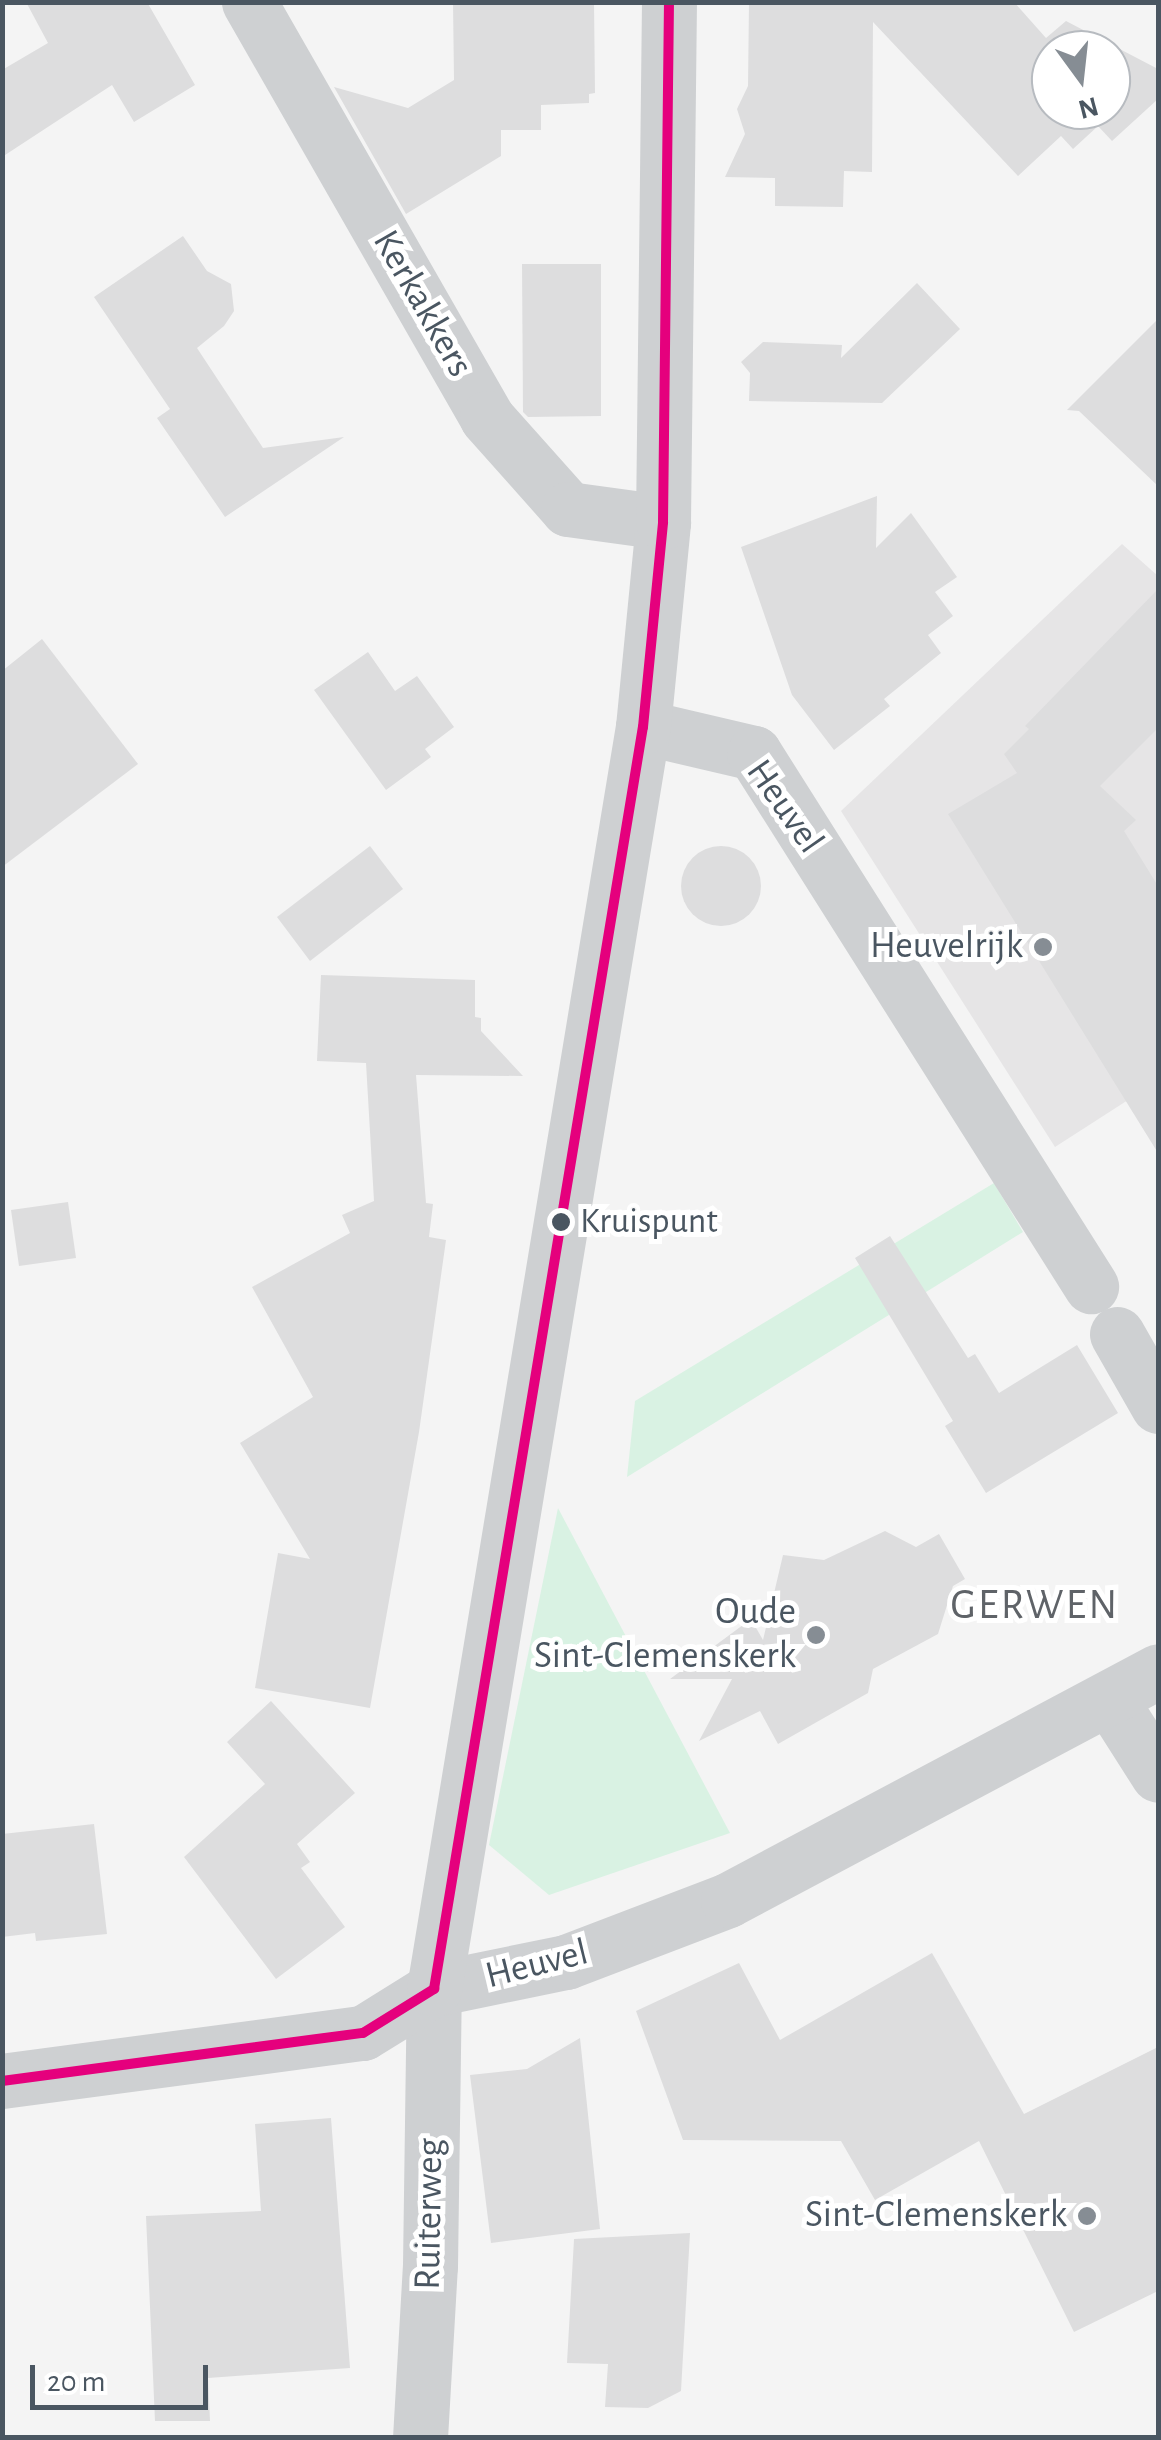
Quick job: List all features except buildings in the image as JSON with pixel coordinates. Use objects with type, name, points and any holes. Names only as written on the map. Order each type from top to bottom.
[{"type":"street","name":"Kerkakkers","points":[[248,2],[487,418],[568,508],[663,522]]},
{"type":"street","points":[[643,727],[663,522],[669,2]]},
{"type":"street","name":"Heuvel","points":[[1091,1286],[754,753],[643,727],[434,1990],[566,1962],[728,1900],[1158,1671]]},
{"type":"street","points":[[1117,1334],[1158,1406]]},
{"type":"street","points":[[1109,1698],[1158,1775]]},
{"type":"street","points":[[2,2080],[363,2033],[434,1990]]},
{"type":"street","name":"Ruiterweg","points":[[420,2438],[430,2266],[434,1990]]},
{"type":"shaded area","name":"Heuvelrijk","points":[[1122,544],[1158,576],[1158,1086],[1156,1082],[1055,1147],[841,811]]},
{"type":"green space","points":[[994,1183],[1023,1232],[627,1477],[635,1401]]},
{"type":"green space","points":[[558,1508],[730,1833],[549,1895],[489,1845]]},
{"type":"transit line","points":[[434,1989],[643,727],[663,522],[669,2]]},
{"type":"transit line","points":[[2,2081],[363,2033],[434,1989]]},
{"type":"place","name":"Heuvelrijk","points":[[1043,947]]},
{"type":"place","name":"Kruispunt","points":[[561,1222]]},
{"type":"place","name":"Oude Sint-Clemenskerk","points":[[816,1635]]},
{"type":"place","name":"Sint-Clemenskerk","points":[[1087,2216]]},
{"type":"district","name":"GERWEN","points":[[1035,1605]]}]
